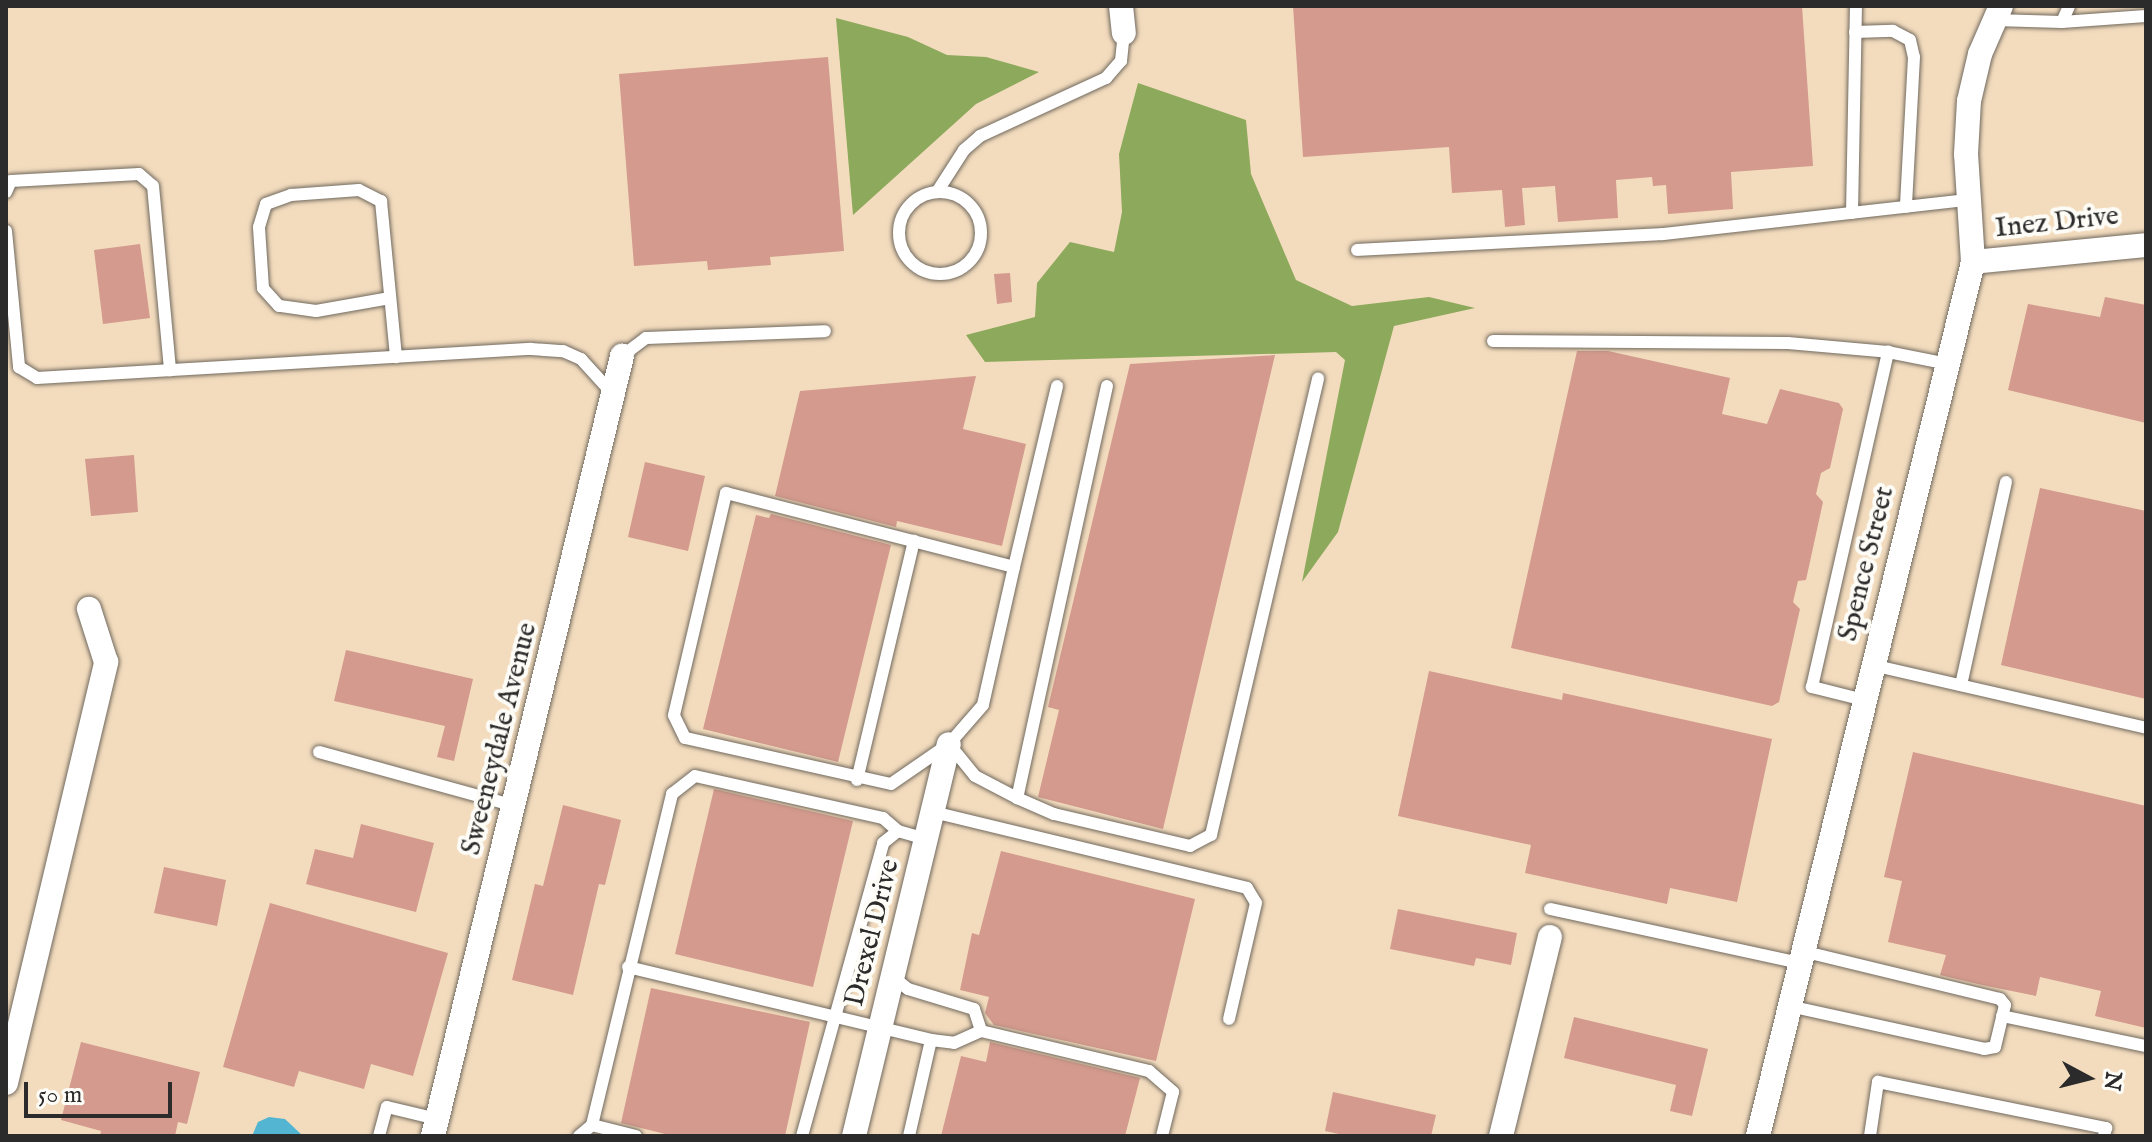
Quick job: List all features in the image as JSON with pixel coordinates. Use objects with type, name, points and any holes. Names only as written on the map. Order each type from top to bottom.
[{"type":"street","points":[[1121,6],[1124,33]]},
{"type":"street","name":"Spence Street","points":[[1758,1136],[1973,262],[1968,200],[1969,101],[1998,13]]},
{"type":"street","name":"Inez Drive","points":[[1973,262],[2146,245]]},
{"type":"street","name":"Sweeneydale Avenue","points":[[435,1128],[622,356]]},
{"type":"street","points":[[6,1083],[106,662],[89,609]]},
{"type":"street","name":"Drexel Drive","points":[[854,1136],[949,744]]},
{"type":"street","points":[[1501,1136],[1550,937]]},
{"type":"lane","points":[[1852,213],[1856,6]]},
{"type":"lane","points":[[2062,22],[2069,6]]},
{"type":"lane","points":[[1998,13],[2062,22],[2146,16]]},
{"type":"lane","points":[[1855,32],[1893,31],[1910,40],[1914,57],[1906,207]]},
{"type":"lane","points":[[937,192],[951,193],[972,208],[982,233],[972,259],[949,274],[922,270],[910,262],[899,238],[905,213],[913,202],[937,192],[964,150],[980,136],[1106,78],[1121,61],[1124,33]]},
{"type":"lane","points":[[8,185],[139,174],[153,186],[170,370]]},
{"type":"lane","points":[[390,298],[316,311],[279,306],[263,288],[259,227],[266,204],[291,195],[359,190],[381,201],[396,357]]},
{"type":"lane","points":[[1357,250],[1663,234],[1968,200]]},
{"type":"lane","points":[[6,231],[12,367],[37,378],[396,357],[563,351],[581,359],[613,394]]},
{"type":"lane","points":[[622,356],[646,338],[825,331]]},
{"type":"lane","points":[[1493,341],[1788,343],[1888,352],[1948,364]]},
{"type":"lane","points":[[1864,700],[1812,687],[1888,352]]},
{"type":"lane","points":[[949,744],[975,776],[1054,814],[1190,846],[1211,835],[1318,378]]},
{"type":"lane","points":[[1014,567],[726,493],[674,715],[678,728],[698,744],[857,780],[891,784],[949,744],[983,705],[1057,386]]},
{"type":"lane","points":[[1017,798],[1107,386]]},
{"type":"lane","points":[[1961,685],[2006,482]]},
{"type":"lane","points":[[857,780],[914,541]]},
{"type":"lane","points":[[1872,665],[2146,728]]},
{"type":"lane","points":[[319,752],[515,806]]},
{"type":"lane","points":[[579,1136],[592,1125],[672,794],[695,776],[883,818],[898,831],[926,839]]},
{"type":"lane","points":[[933,812],[1247,888],[1256,903],[1229,1019]]},
{"type":"lane","points":[[802,1136],[883,843],[898,831]]},
{"type":"lane","points":[[1550,909],[2000,999],[2002,1016],[1995,1047],[1984,1049],[1789,1006]]},
{"type":"lane","points":[[628,967],[931,1040],[954,1043],[981,1031],[1149,1071],[1173,1092],[1162,1136]]},
{"type":"lane","points":[[893,977],[908,989],[974,1009],[981,1031]]},
{"type":"lane","points":[[2002,1016],[2146,1046]]},
{"type":"lane","points":[[909,1136],[931,1040]]},
{"type":"lane","points":[[1870,1136],[1878,1082],[2106,1128],[2104,1136]]},
{"type":"lane","points":[[379,1136],[387,1107],[435,1128]]},
{"type":"lane","points":[[592,1125],[636,1136]]},
{"type":"green space","points":[[836,18],[908,37],[947,55],[986,57],[1039,72],[976,104],[853,215]]},
{"type":"green space","points":[[1138,83],[1246,120],[1251,174],[1296,280],[1352,306],[1429,297],[1475,308],[1394,326],[1338,532],[1302,582],[1345,360],[1336,352],[985,362],[966,335],[1035,317],[1037,283],[1070,242],[1114,252],[1122,212],[1119,154]]},
{"type":"water","points":[[269,1117],[285,1119],[303,1136],[252,1136],[258,1122]]},
{"type":"building","points":[[1293,6],[1802,6],[1813,166],[1731,172],[1733,209],[1668,214],[1666,185],[1653,186],[1652,177],[1616,180],[1618,218],[1558,222],[1555,186],[1522,188],[1525,225],[1505,227],[1502,190],[1452,193],[1449,147],[1303,157]]},
{"type":"building","points":[[828,57],[844,251],[770,257],[771,265],[708,270],[707,261],[634,266],[619,74]]},
{"type":"building","points":[[140,244],[150,318],[103,324],[94,250]]},
{"type":"building","points":[[1010,273],[1012,302],[997,304],[994,274]]},
{"type":"building","points":[[2105,297],[2146,305],[2146,423],[2008,390],[2028,304],[2100,317]]},
{"type":"building","points":[[1577,351],[1608,351],[1730,378],[1722,414],[1767,424],[1780,389],[1839,403],[1843,409],[1830,468],[1821,473],[1816,494],[1823,502],[1806,580],[1798,581],[1793,602],[1800,609],[1779,702],[1772,706],[1511,648]]},
{"type":"building","points":[[1275,355],[1163,829],[1038,797],[1059,710],[1048,707],[1130,364]]},
{"type":"building","points":[[976,376],[963,429],[1026,444],[1002,546],[897,521],[896,527],[775,496],[800,391]]},
{"type":"building","points":[[134,455],[138,512],[91,516],[85,459]]},
{"type":"building","points":[[645,462],[705,476],[688,551],[628,537]]},
{"type":"building","points":[[2040,488],[2146,511],[2146,699],[2001,665]]},
{"type":"building","points":[[771,514],[891,545],[838,762],[703,729],[756,515],[769,518]]},
{"type":"building","points":[[346,650],[473,679],[454,761],[437,757],[445,726],[334,701]]},
{"type":"building","points":[[1429,671],[1562,700],[1563,693],[1772,739],[1737,902],[1670,888],[1667,904],[1525,873],[1531,845],[1398,816]]},
{"type":"building","points":[[1913,752],[2146,806],[2146,1028],[2095,1016],[2101,991],[2040,977],[2036,996],[1982,985],[1940,975],[1946,955],[1888,942],[1902,881],[1884,877]]},
{"type":"building","points":[[714,789],[853,821],[813,987],[675,954]]},
{"type":"building","points":[[563,805],[621,820],[605,885],[599,884],[573,995],[512,980],[535,884],[543,886]]},
{"type":"building","points":[[361,824],[434,843],[416,912],[306,884],[315,849],[353,858]]},
{"type":"building","points":[[1001,851],[1195,899],[1156,1061],[994,1025],[985,1013],[989,997],[960,990],[972,933],[979,935]]},
{"type":"building","points":[[164,867],[226,880],[217,926],[154,913]]},
{"type":"building","points":[[270,903],[448,953],[413,1076],[371,1064],[364,1089],[299,1071],[294,1087],[223,1067]]},
{"type":"building","points":[[1398,909],[1517,933],[1511,965],[1476,958],[1474,966],[1390,949]]},
{"type":"building","points":[[651,988],[810,1022],[785,1136],[673,1136],[621,1123]]},
{"type":"building","points":[[1574,1017],[1708,1049],[1692,1116],[1670,1111],[1676,1085],[1564,1058]]},
{"type":"building","points":[[81,1042],[200,1072],[187,1124],[178,1122],[175,1136],[100,1136],[101,1131],[61,1120]]},
{"type":"building","points":[[990,1042],[1140,1078],[1125,1136],[941,1136],[961,1056],[986,1062]]},
{"type":"building","points":[[1333,1092],[1436,1115],[1431,1136],[1348,1136],[1325,1131]]}]
